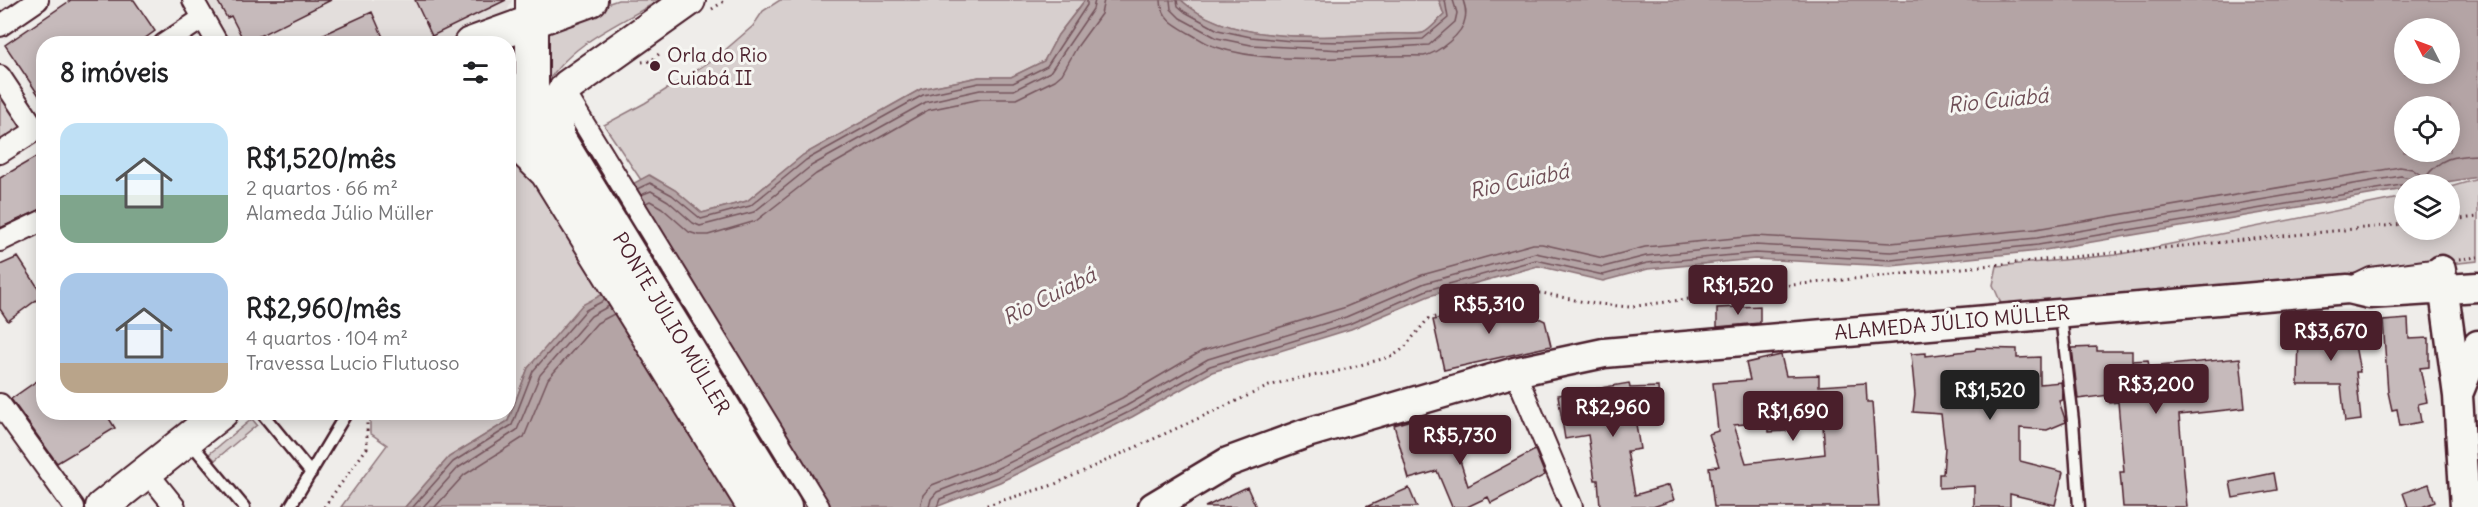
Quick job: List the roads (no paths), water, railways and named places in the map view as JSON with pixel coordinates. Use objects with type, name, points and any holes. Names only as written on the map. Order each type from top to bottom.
[{"type":"main road","points":[[504,31],[591,0]]},
{"type":"main road","points":[[567,120],[589,70],[689,0]]},
{"type":"main road","points":[[516,57],[531,90],[532,128],[545,170]]},
{"type":"main road","points":[[516,57],[531,90]]},
{"type":"main road","name":"PONTE JÚLIO MÜLLER","points":[[567,120],[785,507]]},
{"type":"main road","points":[[516,143],[545,170]]},
{"type":"main road","name":"PONTE JÚLIO MÜLLER","points":[[545,170],[754,507]]},
{"type":"main road","name":"ALAMEDA JÚLIO MÜLLER","points":[[1153,507],[1228,462],[1307,433],[1515,372],[1604,353],[2348,289],[2369,294],[2441,279],[2478,267]]},
{"type":"main road","points":[[2441,279],[2458,396],[2465,507]]},
{"type":"main road","name":"ALAMEDA JÚLIO MÜLLER","points":[[2441,279],[2478,287]]},
{"type":"main road","points":[[2458,396],[2478,345]]},
{"type":"main road","points":[[102,507],[212,420]]},
{"type":"street","points":[[1,24],[38,0]]},
{"type":"street","points":[[193,0],[213,36]]},
{"type":"street","points":[[176,36],[203,18]]},
{"type":"street","points":[[0,76],[36,122]]},
{"type":"street","points":[[567,120],[801,507]]},
{"type":"street","points":[[567,120],[819,507]]},
{"type":"street","points":[[0,153],[36,130]]},
{"type":"street","points":[[0,241],[36,224]]},
{"type":"street","points":[[1515,372],[1572,507]]},
{"type":"street","points":[[0,404],[74,507]]},
{"type":"street","points":[[155,482],[175,507]]},
{"type":"lane","points":[[2061,312],[2073,420],[2079,507]]},
{"type":"lane","points":[[268,420],[311,473]]},
{"type":"lane","points":[[290,507],[342,420]]},
{"type":"lane","points":[[188,439],[244,507]]},
{"type":"water","name":"Rio Cuiabá","points":[[1085,0],[1181,0],[1201,15],[1225,25],[1278,35],[1334,36],[1423,33],[1444,15],[1439,0],[2478,0],[2478,177],[2460,180],[2460,174],[2394,174],[2394,191],[2039,251],[1891,266],[1755,259],[1648,269],[1603,281],[1538,266],[1429,296],[1351,329],[1212,372],[1132,417],[1000,482],[936,507],[405,507],[449,457],[508,420],[516,420],[516,400],[528,368],[582,305],[605,293],[615,206],[627,187],[649,175],[675,190],[702,213],[747,201],[803,155],[921,89],[979,77],[1011,77],[1044,61],[1058,35]]},
{"type":"place","name":"Orla do Rio Cuiabá II","points":[[655,66]]}]
